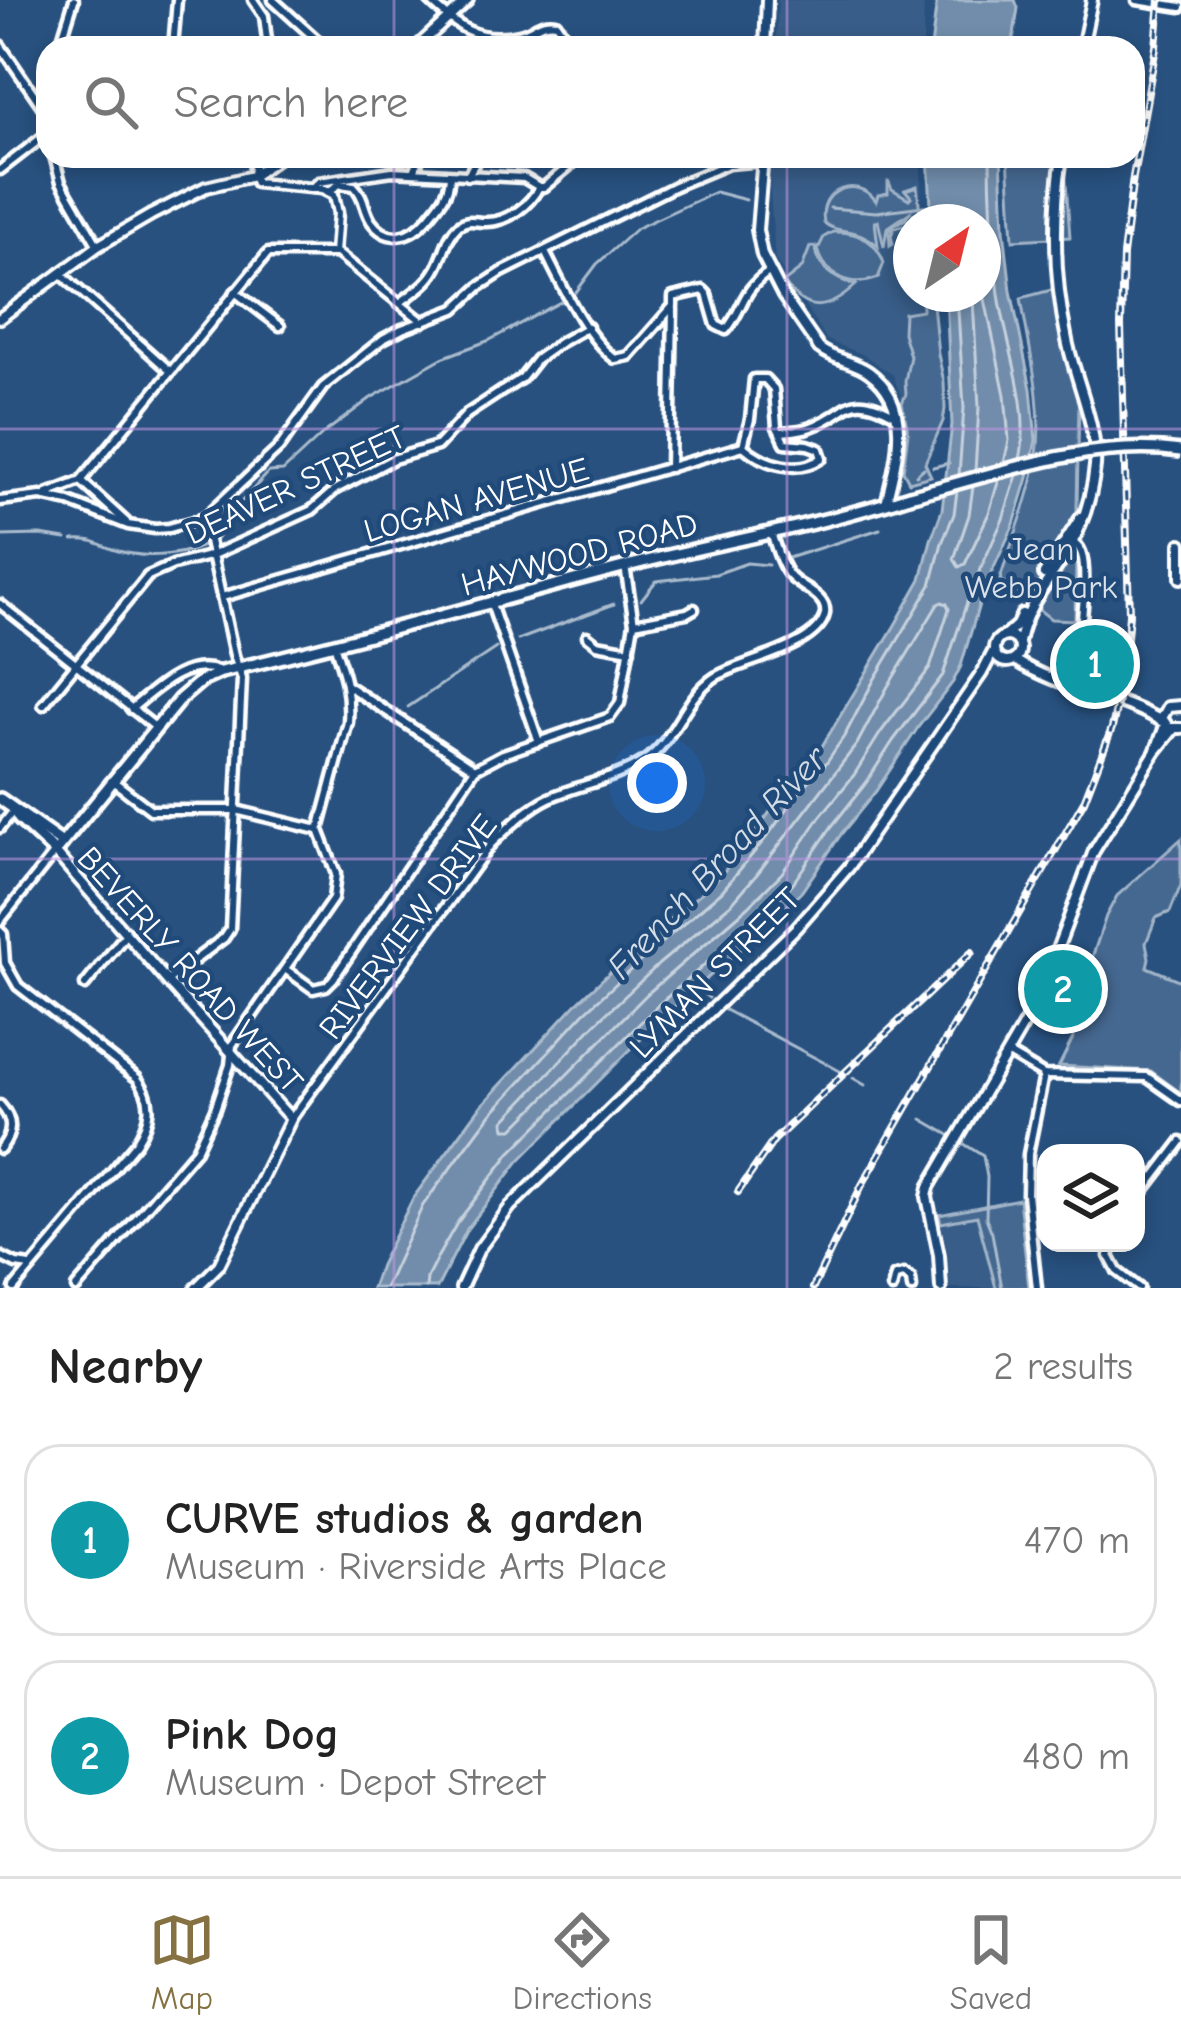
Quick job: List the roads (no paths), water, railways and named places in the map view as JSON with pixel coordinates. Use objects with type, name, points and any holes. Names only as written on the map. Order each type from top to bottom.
[{"type":"main road","name":"HAYWOOD ROAD","points":[[59,848],[188,690],[221,672],[1082,452],[1121,448],[1181,451]]},
{"type":"main road","points":[[0,799],[59,848]]},
{"type":"street","points":[[63,36],[74,0]]},
{"type":"street","points":[[174,36],[177,0]]},
{"type":"street","points":[[253,0],[264,16],[266,36]]},
{"type":"street","points":[[264,16],[273,0],[313,36]]},
{"type":"street","points":[[429,0],[469,32],[524,33],[550,21],[566,36]]},
{"type":"street","points":[[429,36],[469,0]]},
{"type":"street","points":[[766,36],[767,0]]},
{"type":"street","points":[[1084,36],[1092,0]]},
{"type":"street","points":[[1137,0],[1181,7]]},
{"type":"street","points":[[0,45],[36,98]]},
{"type":"street","points":[[0,170],[36,142]]},
{"type":"street","points":[[57,168],[98,246]]},
{"type":"street","points":[[254,168],[256,183],[312,188],[336,197],[335,253]]},
{"type":"street","points":[[0,318],[98,246],[206,187],[253,176],[264,168]]},
{"type":"street","points":[[413,172],[415,168]]},
{"type":"street","points":[[467,176],[471,168]]},
{"type":"street","points":[[312,188],[319,182],[364,174],[413,172],[524,178],[544,187],[567,168]]},
{"type":"street","points":[[41,496],[128,525],[169,528],[203,518],[279,448],[323,387],[383,339],[455,309],[479,287],[710,168]]},
{"type":"street","points":[[762,168],[757,230],[769,272],[819,348],[876,377],[897,415],[899,434],[886,503]]},
{"type":"street","points":[[1009,661],[1020,654],[1022,628],[1036,596],[1081,525],[1095,455],[1066,337],[1057,271],[1062,168]]},
{"type":"street","points":[[329,191],[340,184],[357,188],[374,224],[404,237],[442,202],[450,176]]},
{"type":"street","points":[[401,302],[430,278],[460,225],[508,217],[531,201],[539,187]]},
{"type":"street","points":[[545,251],[588,327],[615,359],[629,356],[673,306]]},
{"type":"street","points":[[0,501],[41,496],[81,481],[268,253],[335,253],[423,322]]},
{"type":"street","points":[[670,468],[673,296],[703,290],[716,325],[726,330],[748,290],[769,272]]},
{"type":"street","points":[[59,273],[170,371]]},
{"type":"street","points":[[235,292],[280,326]]},
{"type":"street","name":"DEAVER STREET","points":[[43,705],[148,576],[213,555],[312,510],[336,489],[393,459],[436,446],[466,414],[522,378],[561,341],[588,327]]},
{"type":"street","points":[[754,379],[765,379],[774,389],[776,427],[781,432],[785,443],[819,449],[823,458],[799,468],[764,462],[743,446],[754,379]]},
{"type":"street","points":[[781,432],[805,430],[851,403],[875,404],[897,415]]},
{"type":"street","name":"LOGAN AVENUE","points":[[222,597],[743,446]]},
{"type":"street","points":[[81,481],[128,525]]},
{"type":"street","points":[[1082,515],[1017,625],[996,642],[994,650],[997,656],[1139,709],[1174,728]]},
{"type":"street","points":[[166,982],[228,934],[242,680],[203,518]]},
{"type":"street","name":"RIVERVIEW DRIVE","points":[[196,1288],[219,1265],[291,1118],[491,844],[546,799],[649,758],[694,697],[715,677],[806,638],[818,626],[825,608],[788,574],[771,533]]},
{"type":"street","points":[[1071,685],[1080,648],[1084,565],[1081,550],[1072,542]]},
{"type":"street","points":[[1181,544],[1181,578]]},
{"type":"street","points":[[285,969],[313,988],[333,979],[475,769],[615,713],[634,622],[625,566]]},
{"type":"street","points":[[0,604],[155,727]]},
{"type":"street","points":[[491,604],[539,742]]},
{"type":"street","points":[[634,622],[694,609]]},
{"type":"street","points":[[587,636],[597,644],[630,650]]},
{"type":"street","points":[[1005,636],[1020,644],[1028,661],[1043,674]]},
{"type":"street","points":[[76,1288],[196,1150],[209,1127],[232,1045],[336,890],[336,874],[319,830],[348,722],[348,686],[334,644]]},
{"type":"street","name":"LYMAN STREET","points":[[461,1288],[479,1250],[510,1207],[796,928],[849,867],[994,650]]},
{"type":"street","name":"LYMAN STREET","points":[[982,674],[1009,661]]},
{"type":"street","points":[[131,710],[188,670],[208,667],[221,672]]},
{"type":"street","points":[[348,686],[475,769]]},
{"type":"street","points":[[1139,709],[1177,704]]},
{"type":"street","points":[[1174,728],[1162,714],[1177,704]]},
{"type":"street","points":[[941,1288],[927,1193],[1038,1000],[1088,861],[1174,728]]},
{"type":"street","points":[[112,781],[151,810],[236,809],[319,830]]},
{"type":"street","points":[[0,828],[14,810]]},
{"type":"street","points":[[0,921],[59,848]]},
{"type":"street","name":"BEVERLY ROAD WEST","points":[[59,848],[166,982],[291,1118]]},
{"type":"street","points":[[0,931],[5,963],[18,986],[136,1078],[149,1105],[146,1125],[136,1142],[14,1288]]},
{"type":"street","points":[[85,986],[126,934]]},
{"type":"street","points":[[1007,1053],[1043,1075],[1147,1077],[1181,1102]]},
{"type":"street","points":[[1037,1288],[1028,1154],[1043,1075]]},
{"type":"street","points":[[0,1105],[11,1123],[9,1137],[0,1149]]},
{"type":"street","points":[[1145,1189],[1181,1142]]},
{"type":"street","points":[[1111,1252],[1118,1271],[1139,1288]]},
{"type":"street","points":[[0,1256],[32,1266]]},
{"type":"street","points":[[892,1288],[895,1276],[904,1274],[911,1279],[911,1288]]},
{"type":"water","points":[[937,0],[1015,0],[1014,36],[932,36]]},
{"type":"water","points":[[929,168],[1001,168],[1011,291],[1036,440],[1014,524],[982,594],[953,682],[802,891],[667,1013],[519,1161],[467,1229],[437,1288],[372,1288],[413,1198],[481,1106],[575,1005],[713,883],[816,756],[921,579],[942,510],[952,424],[947,312],[1001,312],[1001,204],[931,204]]},
{"type":"waterway","points":[[576,292],[597,264],[637,228],[715,192],[746,200]]},
{"type":"waterway","points":[[830,208],[893,210]]},
{"type":"waterway","points":[[216,540],[269,472],[283,471],[371,398],[564,300]]},
{"type":"waterway","points":[[933,467],[949,463]]},
{"type":"waterway","points":[[916,475],[924,468]]},
{"type":"waterway","points":[[788,558],[880,529]]},
{"type":"waterway","points":[[0,536],[66,539]]},
{"type":"waterway","points":[[73,540],[146,555],[203,546]]},
{"type":"waterway","points":[[641,600],[656,581],[716,574],[747,563],[768,565]]},
{"type":"waterway","points":[[518,640],[614,604]]},
{"type":"waterway","points":[[408,707],[496,648]]},
{"type":"waterway","points":[[695,986],[709,998]]},
{"type":"waterway","points":[[723,1009],[840,1071]]},
{"type":"waterway","points":[[853,1078],[865,1085]]},
{"type":"waterway","points":[[922,1119],[953,1137]]},
{"type":"waterway","points":[[961,1142],[983,1156],[986,1218],[1002,1288]]},
{"type":"railway","points":[[1145,109],[1160,0]]},
{"type":"railway","points":[[813,1288],[862,1185],[1084,801],[1112,728],[1124,672],[1129,614],[1121,325],[1123,255],[1135,168]]},
{"type":"railway","points":[[738,1192],[774,1140],[972,952]]},
{"type":"place","name":"CURVE studios & garden","points":[[1095,664]]},
{"type":"place","name":"Pink Dog","points":[[1063,989]]},
{"type":"park label","name":"Jean Webb Park","points":[[1041,567]]},
{"type":"water label","name":"French Broad River","points":[[716,862]]}]
